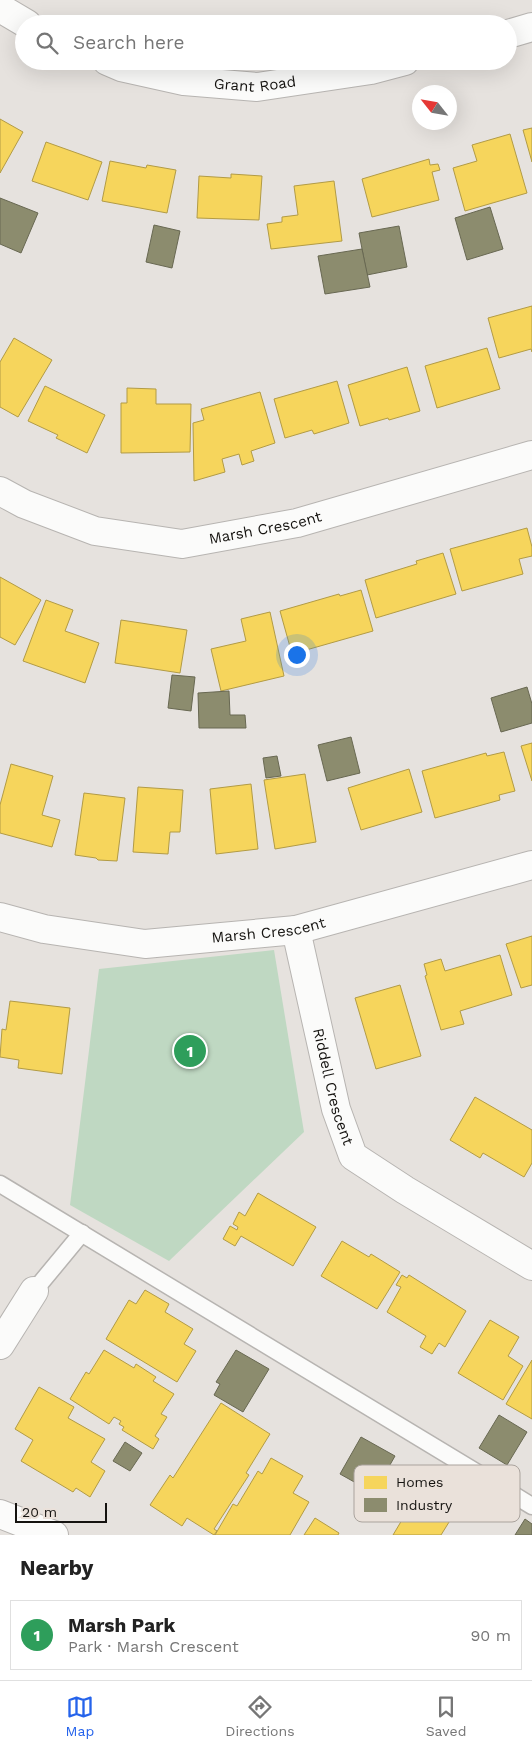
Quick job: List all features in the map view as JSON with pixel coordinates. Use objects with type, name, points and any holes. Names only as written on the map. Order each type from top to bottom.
[{"type":"street","points":[[0,8],[15,17]]},
{"type":"street","points":[[517,31],[532,27]]},
{"type":"street","name":"Grant Road","points":[[134,70],[184,81],[257,87],[371,70]]},
{"type":"street","name":"Marsh Crescent","points":[[0,491],[24,504],[95,531],[182,544],[297,524],[532,455]]},
{"type":"street","name":"Marsh Crescent","points":[[0,917],[44,929],[145,944],[296,930],[532,865]]},
{"type":"street","name":"Riddell Crescent","points":[[296,930],[336,1110],[353,1156],[404,1190],[532,1266]]},
{"type":"street","points":[[0,1346],[34,1291]]},
{"type":"street","points":[[0,1514],[54,1535]]},
{"type":"lane","points":[[0,1184],[464,1465]]},
{"type":"lane","points":[[34,1291],[82,1233]]},
{"type":"lane","points":[[520,1499],[532,1506]]},
{"type":"green space","points":[[274,950],[304,1132],[169,1261],[70,1205],[99,969]]},
{"type":"building: Homes","points":[[0,119],[23,132],[0,173]]},
{"type":"building: Homes","points":[[532,128],[532,162],[523,130]]},
{"type":"building: Homes","points":[[510,134],[527,193],[465,211],[453,168],[477,161],[472,145]]},
{"type":"building: Homes","points":[[46,142],[102,162],[88,200],[32,181]]},
{"type":"building: Homes","points":[[429,159],[430,165],[438,164],[440,170],[432,172],[439,200],[372,217],[362,179]]},
{"type":"building: Homes","points":[[110,161],[146,168],[147,165],[176,170],[167,213],[102,201]]},
{"type":"building: Homes","points":[[231,174],[262,176],[259,220],[197,218],[199,176],[231,178]]},
{"type":"building: Homes","points":[[334,181],[342,241],[271,249],[267,224],[282,222],[282,217],[298,215],[294,186]]},
{"type":"building: Homes","points":[[532,306],[532,352],[531,349],[499,358],[488,318]]},
{"type":"building: Homes","points":[[14,338],[52,360],[18,417],[0,407],[0,362]]},
{"type":"building: Homes","points":[[487,348],[500,389],[437,408],[425,366]]},
{"type":"building: Homes","points":[[407,367],[420,411],[360,426],[348,385]]},
{"type":"building: Homes","points":[[337,381],[349,423],[314,434],[312,430],[285,438],[274,399]]},
{"type":"building: Homes","points":[[45,386],[105,415],[87,453],[56,438],[58,435],[28,421]]},
{"type":"building: Homes","points":[[127,388],[156,389],[156,404],[191,404],[190,452],[121,453],[121,403],[127,403]]},
{"type":"building: Homes","points":[[260,392],[275,443],[251,451],[254,461],[242,465],[239,454],[222,459],[225,472],[194,481],[193,423],[204,420],[201,409]]},
{"type":"building: Homes","points":[[527,528],[532,547],[532,556],[519,559],[523,574],[462,591],[450,549]]},
{"type":"building: Homes","points":[[443,553],[456,594],[376,618],[365,580],[417,564],[416,561]]},
{"type":"building: Homes","points":[[0,577],[41,600],[15,645],[0,637]]},
{"type":"building: Homes","points":[[361,590],[373,631],[292,654],[280,611],[339,594],[340,596]]},
{"type":"building: Homes","points":[[46,600],[73,610],[65,631],[99,643],[85,683],[23,661]]},
{"type":"building: Homes","points":[[270,612],[284,676],[221,691],[211,649],[246,641],[241,619]]},
{"type":"building: Homes","points":[[121,620],[187,630],[180,673],[115,663]]},
{"type":"building: Homes","points":[[532,743],[532,781],[521,746]]},
{"type":"building: Homes","points":[[504,752],[515,791],[499,795],[500,800],[435,818],[422,771],[486,753],[487,756]]},
{"type":"building: Homes","points":[[11,764],[53,776],[42,815],[60,820],[52,847],[0,833],[0,805]]},
{"type":"building: Homes","points":[[409,769],[422,812],[361,830],[348,788]]},
{"type":"building: Homes","points":[[305,774],[316,842],[275,849],[264,780]]},
{"type":"building: Homes","points":[[251,784],[258,849],[216,854],[210,789]]},
{"type":"building: Homes","points":[[138,787],[183,790],[180,832],[170,832],[168,854],[133,852]]},
{"type":"building: Homes","points":[[84,793],[125,798],[117,861],[98,860],[96,858],[75,855]]},
{"type":"building: Homes","points":[[532,936],[532,985],[521,988],[506,944]]},
{"type":"building: Homes","points":[[500,955],[512,995],[460,1011],[464,1024],[441,1030],[425,976],[427,975],[424,964],[441,959],[445,971]]},
{"type":"building: Homes","points":[[400,985],[421,1056],[376,1069],[355,998]]},
{"type":"building: Homes","points":[[10,1001],[70,1008],[62,1074],[18,1068],[19,1060],[0,1057],[2,1029],[6,1030]]},
{"type":"building: Homes","points":[[475,1097],[532,1130],[532,1163],[524,1177],[483,1153],[480,1158],[450,1140]]},
{"type":"building: Homes","points":[[258,1193],[316,1227],[293,1266],[241,1236],[235,1246],[223,1239],[230,1226],[237,1230],[238,1227],[233,1224],[239,1212],[245,1216]]},
{"type":"building: Homes","points":[[342,1241],[369,1257],[371,1254],[400,1272],[377,1309],[321,1276]]},
{"type":"building: Homes","points":[[402,1275],[407,1278],[409,1275],[466,1311],[445,1347],[439,1343],[432,1354],[420,1347],[426,1336],[387,1312],[401,1287],[396,1285]]},
{"type":"building: Homes","points":[[145,1290],[169,1304],[165,1312],[193,1329],[184,1344],[196,1351],[177,1382],[106,1339],[129,1300],[136,1304]]},
{"type":"building: Homes","points":[[490,1320],[519,1337],[508,1356],[523,1366],[503,1400],[458,1373]]},
{"type":"building: Homes","points":[[104,1350],[134,1368],[136,1364],[156,1377],[153,1381],[174,1394],[161,1414],[167,1417],[155,1436],[159,1439],[153,1449],[122,1430],[124,1427],[119,1424],[121,1421],[114,1417],[109,1424],[70,1399],[86,1372],[89,1374]]},
{"type":"building: Homes","points":[[532,1360],[532,1419],[506,1404]]},
{"type":"building: Homes","points":[[39,1387],[74,1407],[68,1418],[105,1439],[91,1462],[105,1471],[90,1497],[76,1488],[73,1492],[21,1461],[33,1440],[15,1429]]},
{"type":"building: Homes","points":[[221,1403],[270,1434],[246,1473],[249,1475],[214,1529],[217,1531],[214,1535],[187,1518],[182,1526],[150,1505],[170,1475],[173,1478]]},
{"type":"building: Homes","points":[[271,1458],[303,1476],[293,1493],[309,1502],[290,1535],[215,1535],[233,1504],[237,1506],[258,1471],[262,1474]]},
{"type":"building: Homes","points":[[315,1518],[339,1533],[338,1535],[304,1535]]},
{"type":"building: Homes","points":[[401,1522],[449,1522],[441,1535],[393,1535]]},
{"type":"building: Industry","points":[[0,198],[38,213],[21,253],[0,244]]},
{"type":"building: Industry","points":[[490,207],[503,249],[467,260],[455,218]]},
{"type":"building: Industry","points":[[154,225],[180,231],[172,268],[146,262]]},
{"type":"building: Industry","points":[[399,226],[407,267],[367,275],[359,233]]},
{"type":"building: Industry","points":[[362,249],[370,287],[325,294],[318,256]]},
{"type":"building: Industry","points":[[172,675],[195,677],[191,711],[168,708]]},
{"type":"building: Industry","points":[[527,687],[532,704],[532,723],[501,732],[491,698]]},
{"type":"building: Industry","points":[[229,691],[230,715],[245,715],[246,728],[199,728],[198,693]]},
{"type":"building: Industry","points":[[351,737],[360,773],[327,781],[318,745]]},
{"type":"building: Industry","points":[[277,756],[281,776],[266,778],[263,758]]},
{"type":"building: Industry","points":[[236,1350],[269,1369],[243,1412],[214,1395],[220,1384],[216,1382]]},
{"type":"building: Industry","points":[[499,1415],[527,1432],[507,1465],[479,1448]]},
{"type":"building: Industry","points":[[361,1437],[395,1456],[390,1465],[354,1465],[354,1482],[340,1474]]},
{"type":"building: Industry","points":[[125,1442],[142,1453],[130,1471],[113,1461]]},
{"type":"building: Industry","points":[[525,1519],[532,1524],[532,1535],[515,1535]]},
{"type":"place","name":"Marsh Park","points":[[190,1051]]}]
